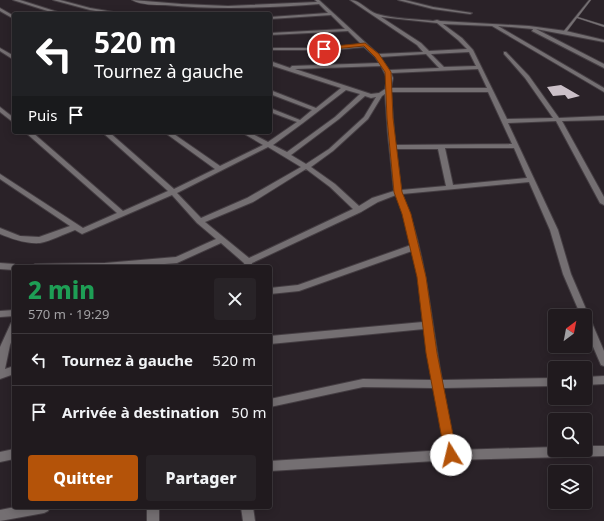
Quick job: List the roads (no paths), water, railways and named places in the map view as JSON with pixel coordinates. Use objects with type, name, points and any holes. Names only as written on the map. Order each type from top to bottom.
[{"type":"street","points":[[15,0],[55,12]]},
{"type":"street","points":[[55,0],[90,10],[107,12]]},
{"type":"street","points":[[134,0],[192,7],[252,7],[319,2],[377,56],[388,72],[390,78],[388,90],[398,192],[406,214],[422,277],[428,325],[451,455]]},
{"type":"street","points":[[352,0],[419,44],[443,69]]},
{"type":"street","points":[[400,0],[433,8],[470,13]]},
{"type":"street","points":[[0,9],[12,17]]},
{"type":"street","points":[[272,18],[333,14]]},
{"type":"street","points":[[376,15],[401,19],[528,27],[564,32],[604,41]]},
{"type":"street","points":[[437,21],[460,38],[471,50],[480,67],[554,230],[567,274],[582,309]]},
{"type":"street","points":[[493,25],[604,90]]},
{"type":"street","points":[[528,27],[604,66]]},
{"type":"street","points":[[272,34],[349,30]]},
{"type":"street","points":[[589,38],[604,46]]},
{"type":"street","points":[[272,49],[333,49],[365,45]]},
{"type":"street","points":[[0,49],[12,57]]},
{"type":"street","points":[[377,56],[471,50]]},
{"type":"street","points":[[506,53],[527,77],[558,120],[604,203]]},
{"type":"street","points":[[272,64],[364,94],[380,95]]},
{"type":"street","points":[[287,68],[382,64]]},
{"type":"street","points":[[388,72],[480,67]]},
{"type":"street","points":[[0,176],[82,231],[173,192],[268,145],[345,88]]},
{"type":"street","points":[[200,221],[250,200],[331,150],[358,126],[371,111],[380,95],[388,90],[490,90]]},
{"type":"street","points":[[272,93],[317,110]]},
{"type":"street","points":[[287,155],[337,118],[364,94]]},
{"type":"street","points":[[0,109],[12,119]]},
{"type":"street","points":[[272,111],[301,122]]},
{"type":"street","points":[[504,122],[604,118]]},
{"type":"street","points":[[30,134],[121,214]]},
{"type":"street","points":[[106,134],[173,192],[200,221],[222,239],[248,264],[358,210],[374,200],[398,192],[450,186],[532,180]]},
{"type":"street","points":[[170,134],[220,169]]},
{"type":"street","points":[[248,134],[307,166],[348,198],[358,210]]},
{"type":"street","points":[[441,146],[450,186]]},
{"type":"street","points":[[394,147],[516,146]]},
{"type":"street","points":[[0,231],[27,240],[40,240],[75,226]]},
{"type":"street","points":[[117,265],[177,260],[222,239]]},
{"type":"street","points":[[272,291],[299,288],[414,247]]},
{"type":"street","points":[[0,266],[12,267]]},
{"type":"street","points":[[0,314],[12,313]]},
{"type":"street","points":[[272,340],[428,325]]},
{"type":"street","points":[[0,372],[3,346],[12,329]]},
{"type":"street","points":[[592,333],[604,362]]},
{"type":"street","points":[[0,375],[12,371]]},
{"type":"street","points":[[592,381],[604,380]]},
{"type":"street","points":[[272,403],[363,384],[548,382]]},
{"type":"street","points":[[272,466],[451,455],[604,451]]},
{"type":"street","points":[[0,457],[12,454]]},
{"type":"street","points":[[0,516],[34,509]]},
{"type":"street","points":[[153,509],[153,521]]},
{"type":"street","points":[[247,509],[249,521]]},
{"type":"lane","points":[[564,32],[590,0]]},
{"type":"lane","points":[[577,17],[604,26]]}]
